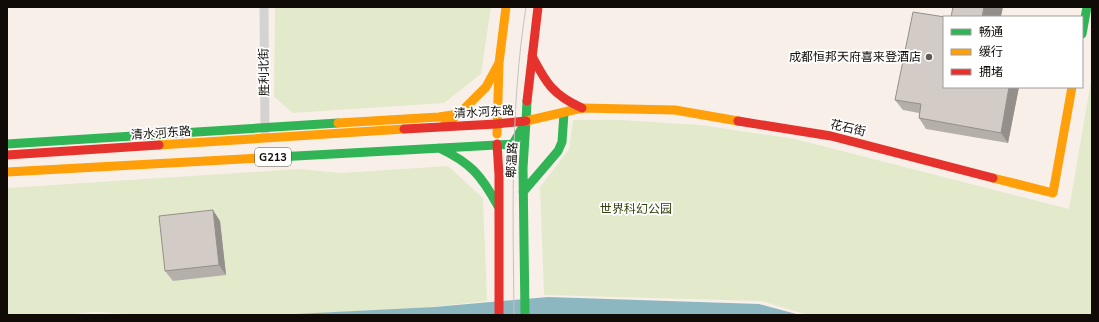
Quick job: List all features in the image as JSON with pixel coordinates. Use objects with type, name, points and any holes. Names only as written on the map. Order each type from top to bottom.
[{"type":"main road","name":"郫温路","points":[[499,315],[499,207],[496,124],[499,62],[506,7]]},
{"type":"main road","name":"郫温路","points":[[525,315],[523,168],[527,96],[538,7]]},
{"type":"main road","points":[[1083,29],[1087,7]]},
{"type":"main road","points":[[532,56],[543,79],[557,94],[567,102],[582,108]]},
{"type":"main road","points":[[444,126],[459,114],[486,87],[499,62]]},
{"type":"main road","name":"花石街","points":[[526,121],[582,108],[675,110],[831,136],[1053,193],[1072,88]]},
{"type":"main road","points":[[523,192],[558,151],[562,142],[564,112]]},
{"type":"main road","points":[[7,144],[439,117],[459,114]]},
{"type":"main road","name":"清水河东路","points":[[7,155],[526,121]]},
{"type":"main road","name":"清水河东路","points":[[7,172],[514,144],[526,121]]},
{"type":"main road","points":[[439,148],[463,160],[478,174],[499,207]]},
{"type":"street","name":"胜利北街","points":[[264,7],[265,138]]},
{"type":"green space","points":[[275,7],[491,7],[481,74],[444,103],[293,113],[274,97]]},
{"type":"green space","name":"世界科幻公园","points":[[1092,75],[1092,315],[808,315],[761,301],[544,295],[540,187],[569,149],[573,120],[620,120],[701,125],[795,139],[1069,209]]},
{"type":"green space","points":[[448,166],[483,198],[487,301],[421,308],[278,315],[148,315],[94,312],[62,315],[7,315],[7,188],[299,169],[341,173]]},
{"type":"water","points":[[548,297],[759,304],[800,315],[275,315],[434,307]]},
{"type":"building","points":[[953,7],[984,7],[982,16],[951,16]]},
{"type":"building","name":"成都恒邦天府喜来登酒店","points":[[913,12],[943,17],[943,88],[1009,88],[1001,133],[919,118],[921,104],[895,100]]},
{"type":"building","points":[[213,210],[219,265],[165,271],[159,216]]},
{"type":"tram line","points":[[514,315],[513,199],[515,122],[517,84],[526,7]]},
{"type":"traffic: fast","points":[[1083,29],[1087,7]]},
{"type":"traffic: fast","points":[[278,157],[513,144],[526,121],[527,101]]},
{"type":"traffic: fast","points":[[523,192],[558,151],[562,142],[564,113]]},
{"type":"traffic: fast","points":[[525,315],[523,168],[526,121]]},
{"type":"traffic: fast","points":[[7,144],[338,123]]},
{"type":"traffic: fast","points":[[439,148],[459,159],[474,171],[486,186],[498,206]]},
{"type":"traffic: slow","points":[[497,134],[499,63],[506,7]]},
{"type":"traffic: slow","points":[[443,126],[459,114],[486,87],[499,63]]},
{"type":"traffic: slow","points":[[993,178],[1053,193],[1072,88]]},
{"type":"traffic: slow","points":[[526,121],[582,108],[675,110],[738,121]]},
{"type":"traffic: slow","points":[[338,123],[439,117],[459,114]]},
{"type":"traffic: slow","points":[[159,145],[404,129]]},
{"type":"traffic: slow","points":[[7,172],[278,157]]},
{"type":"traffic: jam","points":[[527,101],[538,7]]},
{"type":"traffic: jam","points":[[532,56],[551,87],[564,98],[582,108]]},
{"type":"traffic: jam","points":[[404,129],[526,121]]},
{"type":"traffic: jam","points":[[738,121],[831,136],[993,178]]},
{"type":"traffic: jam","points":[[497,144],[499,175],[499,315]]},
{"type":"traffic: jam","points":[[7,155],[159,145]]},
{"type":"place","name":"成都恒邦天府喜来登酒店","points":[[929,57]]}]
